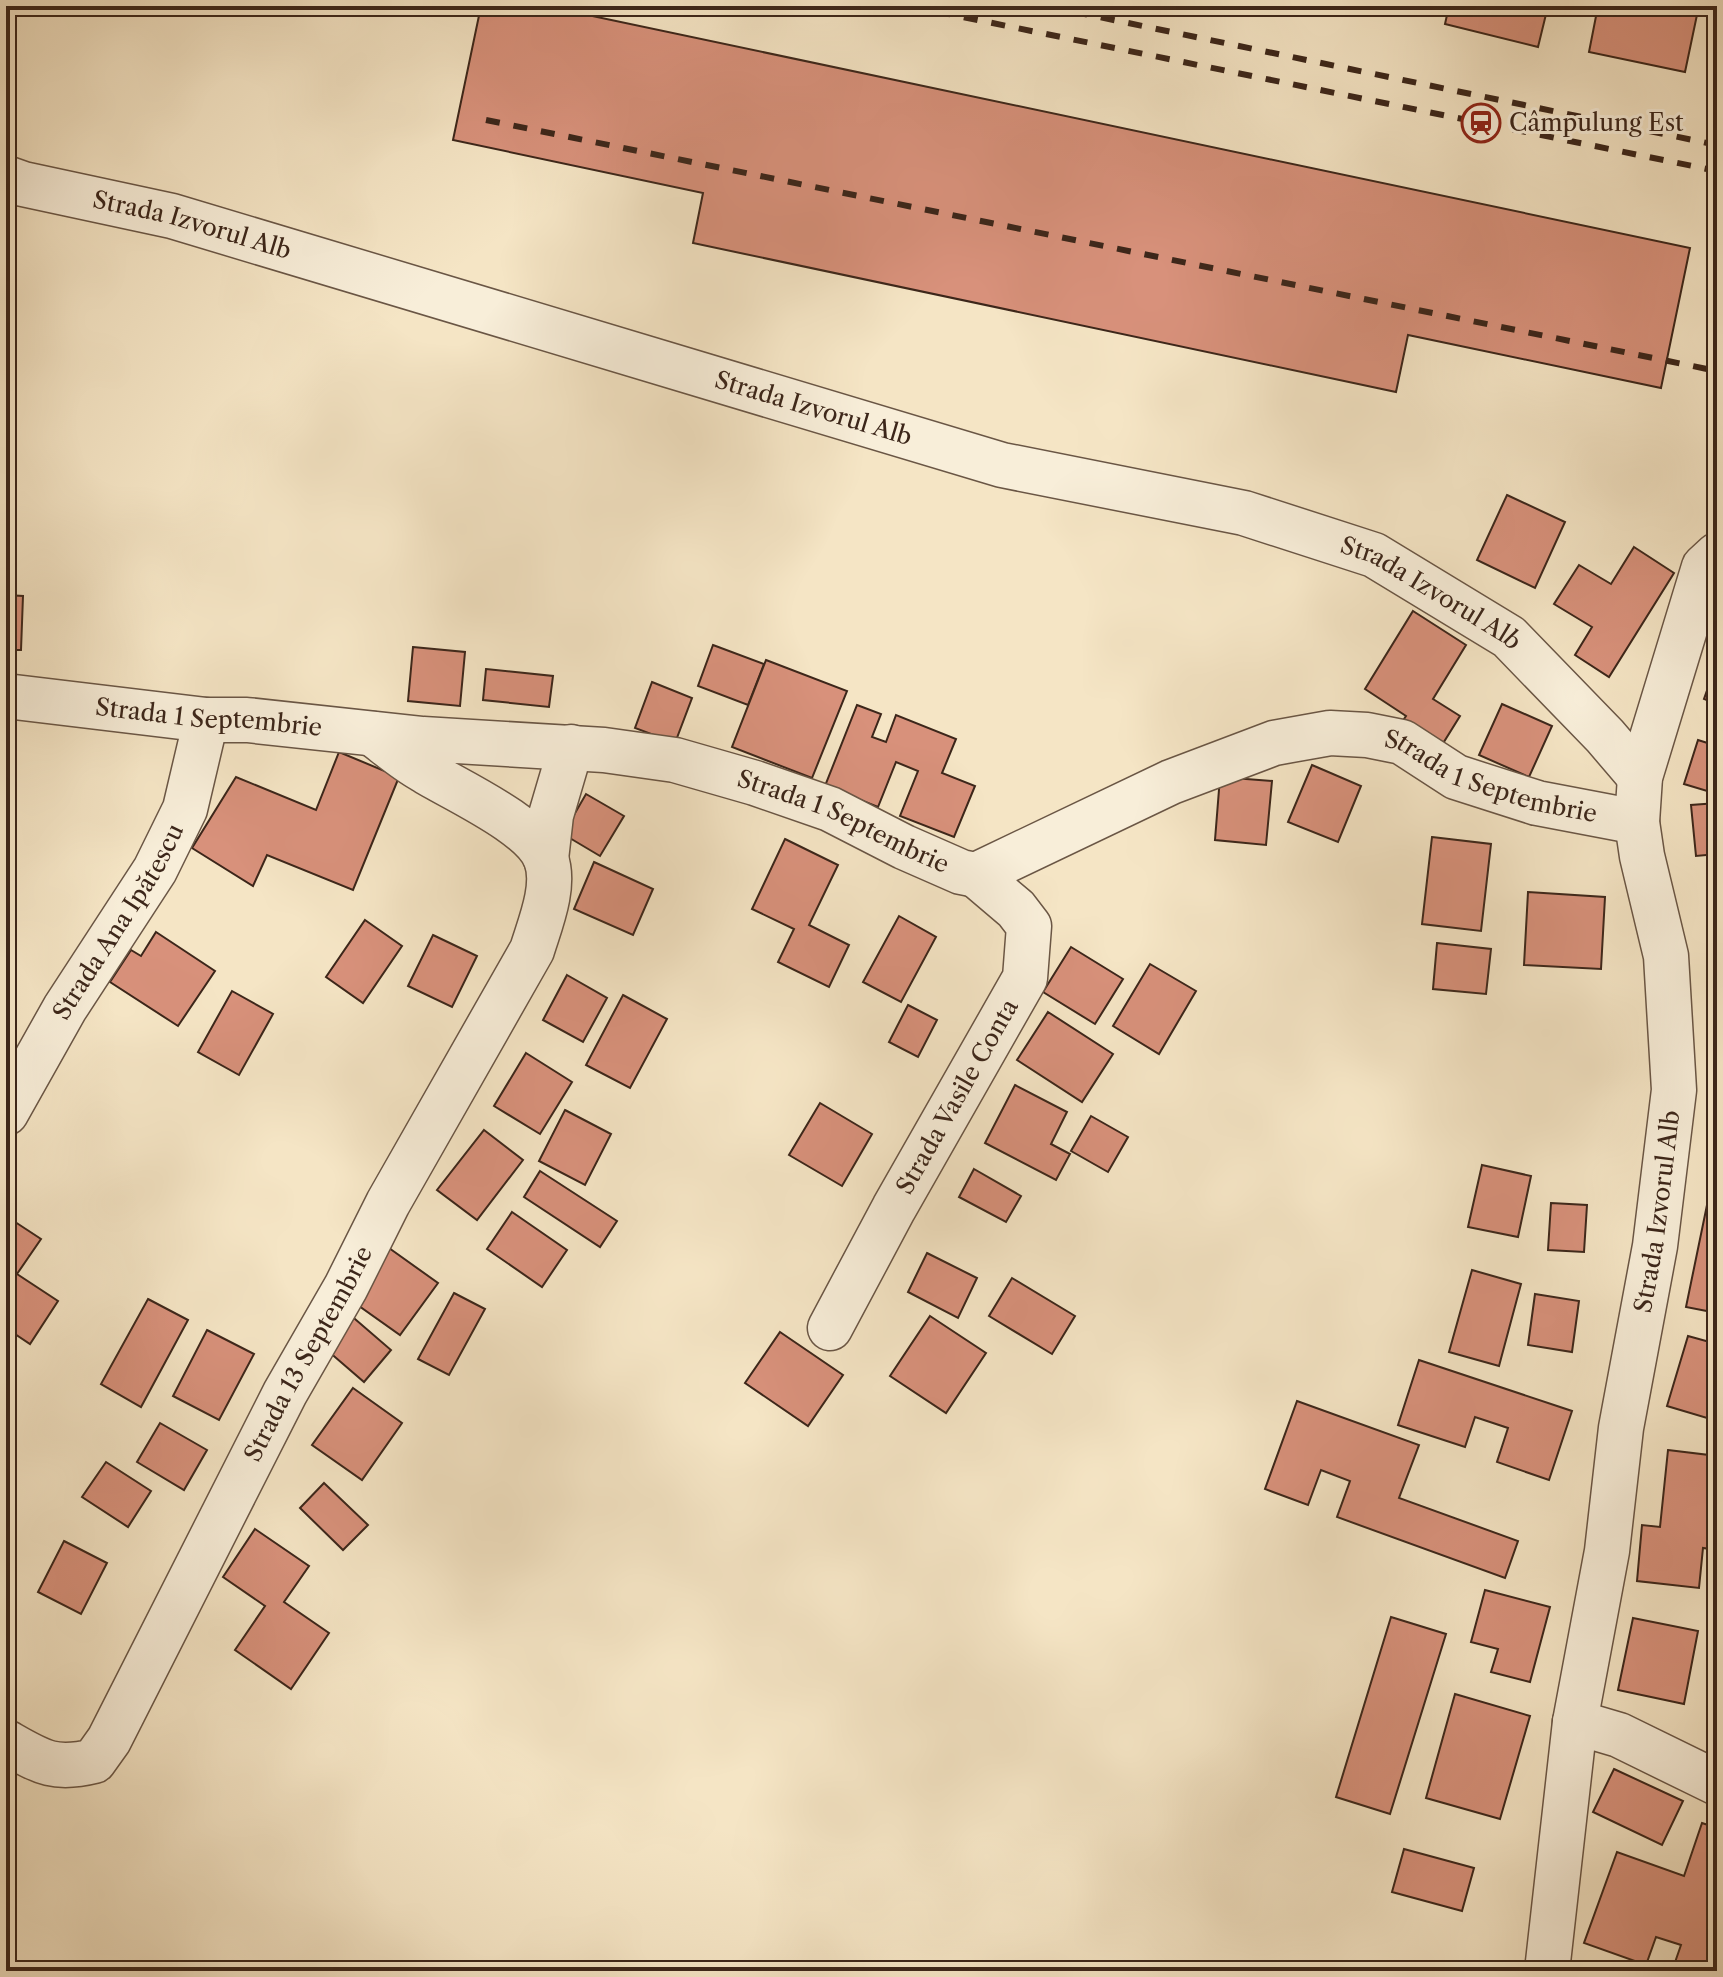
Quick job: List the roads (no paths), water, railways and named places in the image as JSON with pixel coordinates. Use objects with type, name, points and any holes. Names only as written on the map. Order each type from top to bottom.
[{"type":"street","name":"Strada Izvorul Alb","points":[[6,178],[172,216],[1002,465],[1244,513],[1374,555],[1509,637],[1605,736],[1640,777],[1637,822],[1666,956],[1674,1090],[1655,1246],[1621,1428],[1607,1551],[1575,1722],[1547,1971]]},
{"type":"street","points":[[1640,777],[1704,567],[1717,555]]},
{"type":"street","name":"Strada 1 Septembrie","points":[[6,696],[206,720],[247,720],[520,746],[571,747],[675,760],[830,809],[904,847],[961,872],[976,875],[1171,782],[1274,743],[1330,733],[1367,735],[1402,742],[1456,777],[1537,803],[1637,822]]},
{"type":"street","name":"Strada Ana Ipătescu","points":[[6,1113],[65,1008],[155,870],[185,809],[206,720]]},
{"type":"street","points":[[372,733],[420,769],[512,822],[546,859]]},
{"type":"street","name":"Strada 13 Septembrie","points":[[6,1742],[53,1766],[70,1767],[94,1761],[109,1740],[285,1393],[346,1287],[388,1203],[532,950],[548,883],[546,859],[551,815],[571,747]]},
{"type":"street","name":"Strada Vasile Conta","points":[[830,1328],[894,1208],[1025,978],[1029,926],[1016,909],[976,875]]},
{"type":"street","points":[[1575,1722],[1619,1735],[1717,1783]]},
{"type":"railway","points":[[909,6],[1717,171]]},
{"type":"railway","points":[[1046,6],[1717,145]]},
{"type":"railway","points":[[486,120],[1717,371]]},
{"type":"place","name":"Câmpulung Est","points":[[1481,123]]}]
